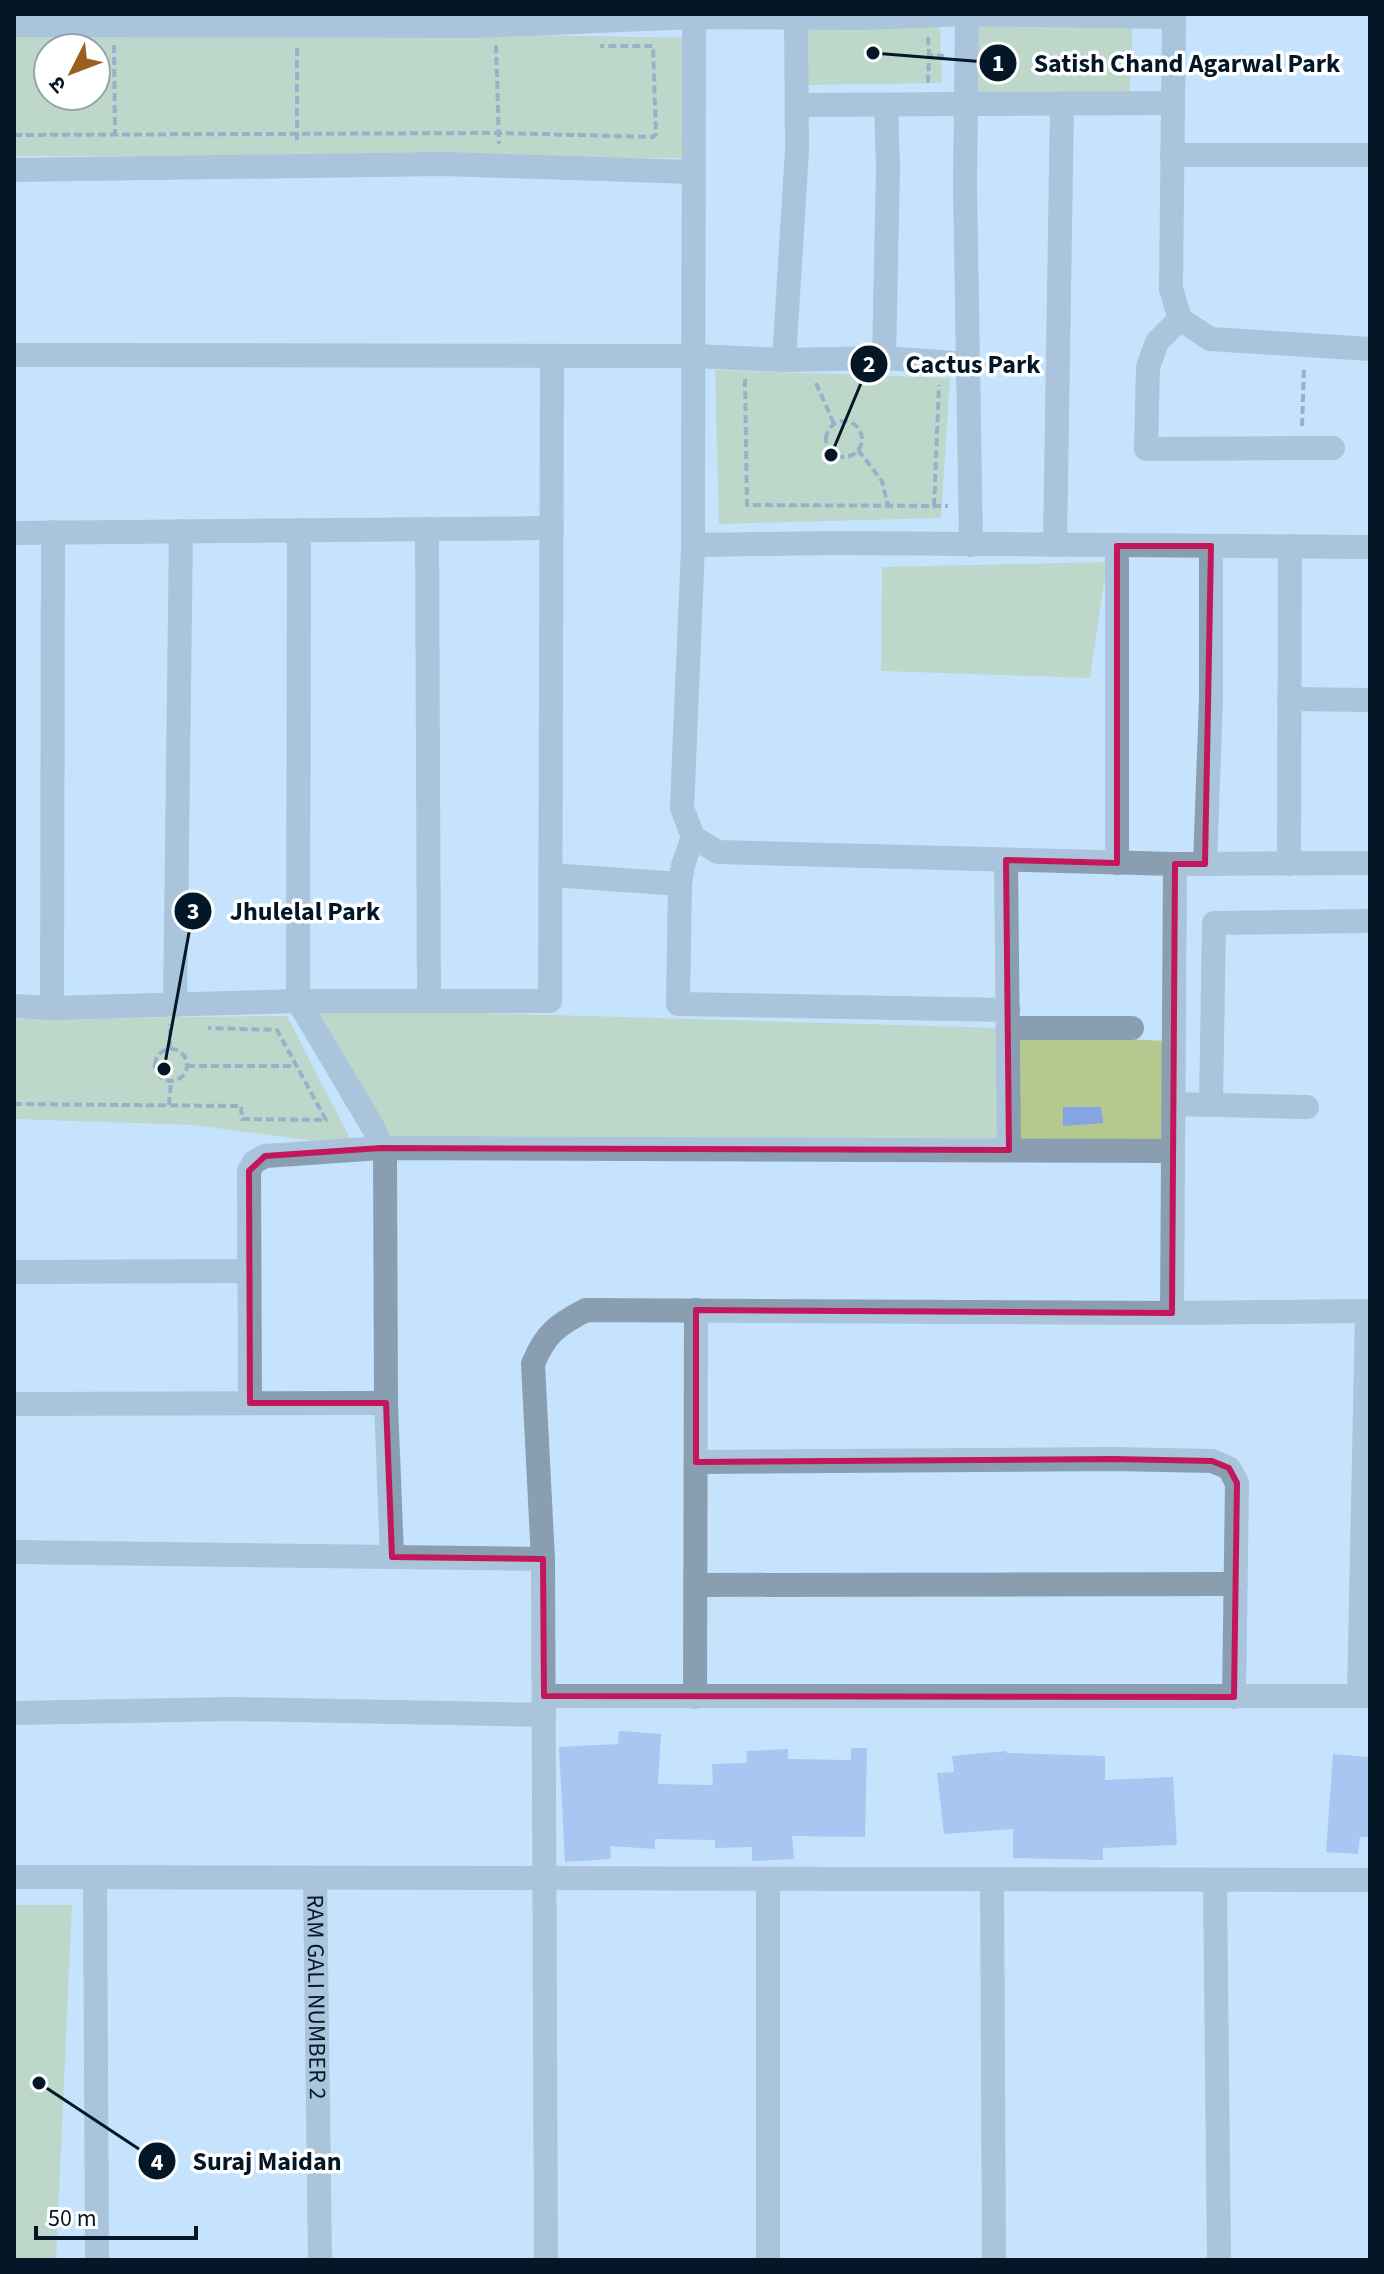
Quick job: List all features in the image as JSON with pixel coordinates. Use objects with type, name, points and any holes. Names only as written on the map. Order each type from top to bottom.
[{"type":"street","points":[[967,14],[965,185],[971,545]]},
{"type":"street","points":[[14,25],[476,26],[694,16],[1174,15],[1171,289],[1180,319],[1210,339],[1370,349]]},
{"type":"street","points":[[694,16],[693,545],[682,808],[693,837],[718,852],[1175,864],[1370,863]]},
{"type":"street","points":[[784,360],[797,150],[796,16]]},
{"type":"street","points":[[797,105],[1173,103]]},
{"type":"street","points":[[1055,545],[1062,104]]},
{"type":"street","points":[[884,358],[888,167],[886,105]]},
{"type":"street","points":[[1172,155],[1370,155]]},
{"type":"street","points":[[14,170],[444,164],[693,172]]},
{"type":"street","points":[[1180,319],[1157,342],[1148,367],[1146,449],[1333,448]]},
{"type":"street","points":[[14,355],[693,356],[784,360],[884,358],[969,364]]},
{"type":"street","points":[[14,1006],[550,1001],[552,356]]},
{"type":"street","points":[[14,533],[552,528]]},
{"type":"street","points":[[427,529],[429,1001]]},
{"type":"street","points":[[299,530],[298,1001],[374,1129],[385,1159],[386,1403],[392,1557]]},
{"type":"street","points":[[175,1005],[181,531]]},
{"type":"street","points":[[52,1008],[53,532]]},
{"type":"street","points":[[693,545],[1370,547]]},
{"type":"street","points":[[1117,546],[1117,863]]},
{"type":"street","points":[[1205,864],[1211,699],[1211,546]]},
{"type":"street","points":[[1289,864],[1290,546]]},
{"type":"street","points":[[1289,699],[1370,700]]},
{"type":"street","points":[[693,837],[680,884],[678,1004],[1008,1019],[1132,1028]]},
{"type":"street","points":[[1006,860],[1009,1150]]},
{"type":"street","points":[[1172,1313],[1175,864]]},
{"type":"street","points":[[551,875],[680,884]]},
{"type":"street","points":[[1211,1104],[1214,923],[1370,921]]},
{"type":"street","points":[[1174,1104],[1307,1107]]},
{"type":"street","points":[[250,1403],[249,1171],[254,1162],[265,1156],[381,1148],[1173,1151]]},
{"type":"street","points":[[14,1272],[249,1271]]},
{"type":"street","points":[[14,1713],[544,1706],[695,1697],[1364,1696],[1369,1311],[586,1310],[560,1323],[542,1342],[533,1364],[543,1559],[544,1706],[545,1878],[546,2260]]},
{"type":"street","points":[[695,1697],[696,1310]]},
{"type":"street","points":[[14,1404],[386,1403]]},
{"type":"street","points":[[696,1462],[1113,1459],[1212,1461],[1229,1468],[1237,1483],[1234,1697]]},
{"type":"street","points":[[14,1552],[543,1559]]},
{"type":"street","points":[[696,1585],[1236,1584]]},
{"type":"street","points":[[14,1877],[1370,1880]]},
{"type":"street","points":[[95,1877],[97,2260]]},
{"type":"street","name":"RAM GALI NUMBER 2","points":[[315,1879],[320,2260]]},
{"type":"street","points":[[768,1879],[768,2260]]},
{"type":"street","points":[[992,1879],[994,2260]]},
{"type":"street","points":[[1215,1880],[1219,2260]]},
{"type":"path","points":[[927,27],[928,86]]},
{"type":"path","points":[[114,40],[115,135]]},
{"type":"path","points":[[297,42],[297,150]]},
{"type":"path","points":[[496,44],[499,151]]},
{"type":"path","points":[[14,135],[499,133],[653,137],[656,134],[653,46],[590,45]]},
{"type":"path","points":[[929,55],[966,57]]},
{"type":"path","points":[[1302,448],[1305,345]]},
{"type":"path","points":[[830,381],[815,380],[834,424]]},
{"type":"path","points":[[759,381],[745,381],[747,505],[934,506],[939,384]]},
{"type":"path","points":[[845,421],[856,426],[862,436],[858,450],[845,457],[830,451],[826,434],[834,424],[845,421]]},
{"type":"path","points":[[858,450],[882,481],[888,506]]},
{"type":"path","points":[[14,1104],[241,1106],[242,1119],[326,1120],[277,1030],[201,1028]]},
{"type":"path","points":[[175,1050],[183,1056],[187,1066],[183,1075],[171,1081],[164,1080],[157,1072],[155,1062],[160,1053],[175,1050]]},
{"type":"path","points":[[187,1066],[296,1066]]},
{"type":"path","points":[[169,1105],[171,1081]]},
{"type":"highlighted area","points":[[1117,546],[1211,546],[1205,864],[1175,864],[1172,1313],[696,1310],[696,1462],[1113,1459],[1212,1461],[1229,1468],[1237,1483],[1234,1697],[544,1696],[543,1559],[392,1557],[386,1403],[250,1403],[249,1171],[265,1156],[381,1148],[1009,1150],[1006,860],[1117,863]]},
{"type":"green space","points":[[971,20],[1132,23],[1129,92],[971,95]]},
{"type":"green space","points":[[940,22],[942,83],[807,85],[802,23]]},
{"type":"green space","points":[[14,25],[694,38],[693,158],[14,156]]},
{"type":"green space","points":[[715,370],[950,378],[941,518],[719,524]]},
{"type":"green space","points":[[1107,562],[1090,678],[881,671],[882,567]]},
{"type":"green space","points":[[315,1008],[1001,1028],[1015,1034],[1166,1041],[1161,1140],[386,1138]]},
{"type":"green space","points":[[287,1016],[354,1146],[194,1125],[14,1119],[14,1019]]},
{"type":"green space","points":[[14,1905],[72,1905],[56,2260],[14,2260]]},
{"type":"building","points":[[1063,1107],[1101,1107],[1103,1123],[1063,1126]]},
{"type":"building","points":[[619,1731],[661,1734],[658,1784],[713,1785],[712,1764],[747,1763],[746,1751],[788,1749],[788,1759],[851,1760],[851,1748],[867,1748],[865,1837],[792,1836],[794,1859],[752,1861],[752,1847],[715,1848],[715,1840],[655,1839],[655,1849],[610,1846],[611,1859],[565,1862],[559,1747],[618,1744]]},
{"type":"building","points":[[1006,1751],[1105,1756],[1105,1780],[1173,1777],[1177,1845],[1103,1848],[1103,1860],[1013,1858],[1013,1829],[944,1834],[937,1773],[954,1772],[952,1756]]},
{"type":"building","points":[[1333,1754],[1370,1757],[1370,1837],[1360,1837],[1358,1854],[1326,1852]]},
{"type":"place","name":"Satish Chand Agarwal Park","points":[[873,53]]},
{"type":"place","name":"Cactus Park","points":[[831,455]]},
{"type":"place","name":"Jhulelal Park","points":[[164,1069]]},
{"type":"place","name":"Suraj Maidan","points":[[39,2083]]}]
